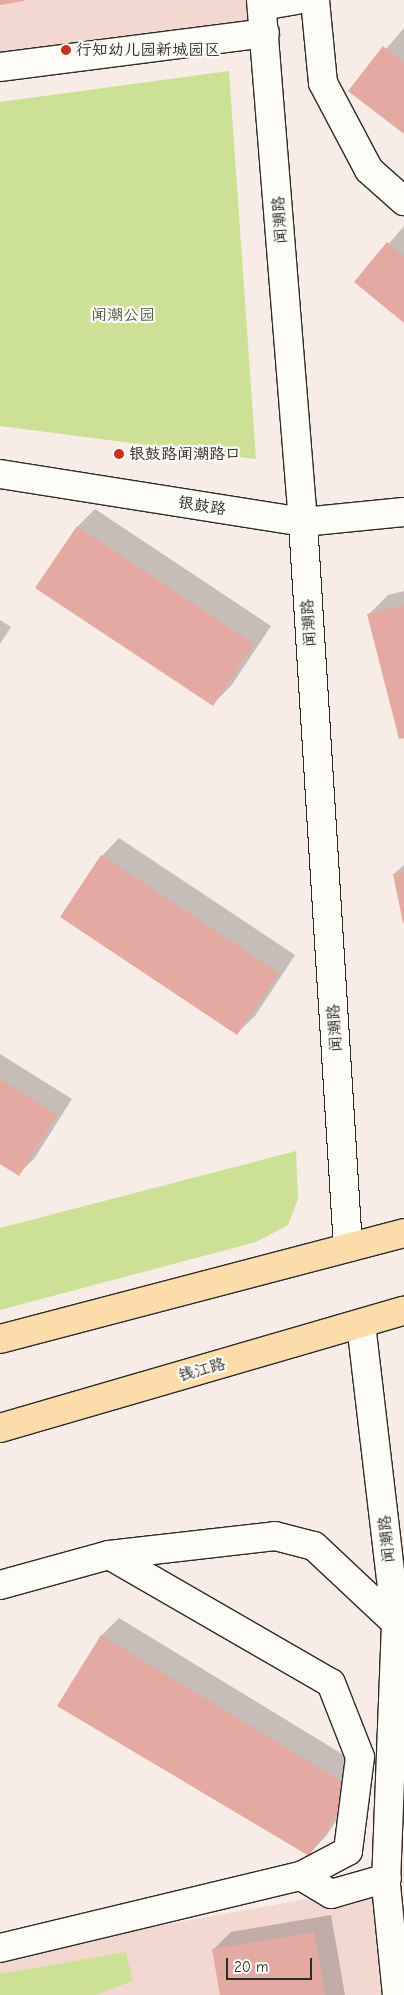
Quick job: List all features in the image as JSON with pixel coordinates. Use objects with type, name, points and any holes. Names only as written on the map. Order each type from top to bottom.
[{"type":"main road","points":[[0,1339],[404,1234]]},
{"type":"main road","name":"钱江路","points":[[0,1428],[404,1311]]},
{"type":"street","points":[[262,3],[296,0]]},
{"type":"street","points":[[315,0],[323,83],[368,170],[404,201]]},
{"type":"street","name":"闻潮路","points":[[262,3],[303,522],[348,1248]]},
{"type":"street","points":[[0,67],[265,33]]},
{"type":"street","name":"银鼓路","points":[[0,474],[303,522],[404,512]]},
{"type":"street","name":"闻潮路","points":[[361,1324],[396,1623],[392,1883],[397,1995]]},
{"type":"street","points":[[0,1584],[109,1555],[275,1536],[314,1546],[396,1623]]},
{"type":"street","points":[[0,1948],[301,1876],[348,1851],[360,1757],[331,1684],[109,1555]]},
{"type":"street","points":[[301,1876],[331,1894],[392,1883]]},
{"type":"shaded area","name":"行知幼儿园新城园区","points":[[0,0],[261,0],[265,33],[0,67]]},
{"type":"shaded area","points":[[386,1885],[397,1995],[0,1995],[0,1954]]},
{"type":"green space","name":"闻潮公园","points":[[229,71],[256,459],[0,426],[0,102]]},
{"type":"green space","points":[[296,1151],[298,1199],[288,1225],[256,1242],[0,1310],[0,1228]]},
{"type":"green space","points":[[126,1952],[133,1981],[95,1995],[0,1995],[0,1974]]},
{"type":"building","points":[[0,0],[24,0],[24,1],[0,5]]},
{"type":"building","points":[[383,46],[404,62],[404,134],[348,91]]},
{"type":"building","points":[[387,242],[404,256],[404,323],[354,282]]},
{"type":"building","points":[[77,526],[254,644],[213,706],[35,588]]},
{"type":"building","points":[[404,605],[404,738],[399,739],[367,614]]},
{"type":"building","points":[[101,855],[279,973],[237,1035],[60,917]]},
{"type":"building","points":[[404,872],[404,923],[403,923],[393,874]]},
{"type":"building","points":[[0,1079],[57,1115],[19,1176],[0,1164]]},
{"type":"building","points":[[101,1635],[354,1789],[309,1856],[57,1706]]},
{"type":"building","points":[[314,1932],[325,1995],[220,1995],[212,1949]]},
{"type":"place","name":"行知幼儿园新城园区","points":[[66,50]]},
{"type":"place","name":"银鼓路闻潮路口","points":[[119,454]]}]
